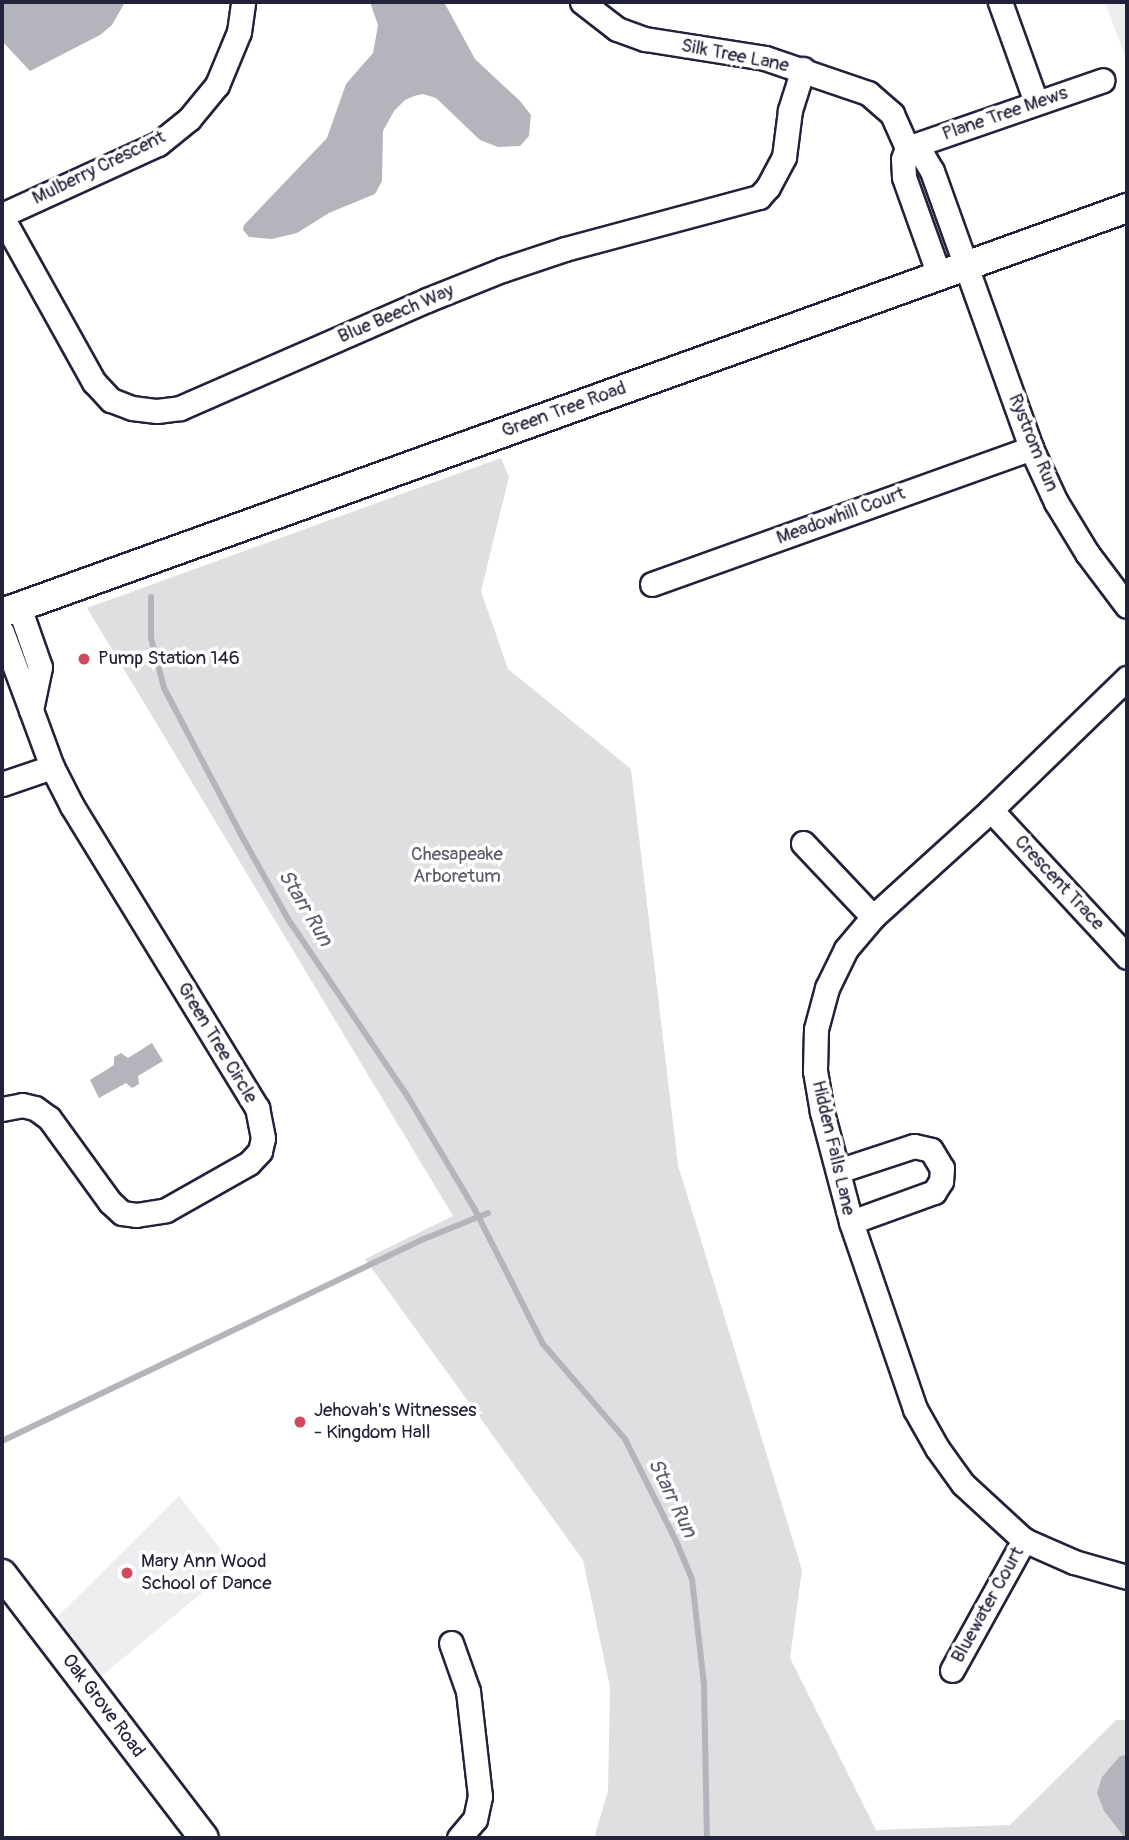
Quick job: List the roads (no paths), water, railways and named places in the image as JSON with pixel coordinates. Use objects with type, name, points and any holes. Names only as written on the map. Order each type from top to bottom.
[{"type":"street","name":"Mulberry Crescent","points":[[2,216],[158,144],[189,119],[217,85],[239,32],[243,2]]},
{"type":"street","name":"Silk Tree Lane","points":[[582,2],[617,29],[645,39],[765,58],[868,93],[892,114],[907,148],[923,156],[932,171],[968,265]]},
{"type":"street","points":[[1000,2],[1036,102]]},
{"type":"street","name":"Blue Beech Way","points":[[2,216],[94,382],[111,400],[132,408],[157,411],[180,408],[427,299],[502,270],[655,224],[759,197],[774,179],[784,157],[790,110],[803,69]]},
{"type":"street","name":"Plane Tree Mews","points":[[907,148],[1103,80]]},
{"type":"street","name":"Silk Tree Lane","points":[[907,148],[903,159],[904,177],[939,275]]},
{"type":"street","name":"Green Tree Road","points":[[10,610],[1127,208]]},
{"type":"street","name":"Rystrom Run","points":[[968,265],[1031,449],[1056,502],[1087,553],[1127,606]]},
{"type":"street","name":"Meadowhill Court","points":[[652,584],[1031,449]]},
{"type":"street","points":[[10,610],[40,667],[31,710]]},
{"type":"street","name":"Green Tree Circle","points":[[2,632],[52,767],[72,806],[257,1108],[263,1138],[260,1151],[249,1163],[166,1210],[136,1215],[122,1213],[110,1202],[49,1118],[35,1108],[22,1105],[2,1109]]},
{"type":"street","name":"Hidden Falls Lane","points":[[1127,678],[991,810],[873,917],[846,949],[827,988],[816,1029],[815,1071],[851,1222],[899,1367],[928,1433],[963,1484],[1024,1540],[1074,1562],[1127,1577]]},
{"type":"street","points":[[2,785],[52,767]]},
{"type":"street","name":"Crescent Trace","points":[[991,810],[1127,957]]},
{"type":"street","points":[[803,844],[873,917]]},
{"type":"street","points":[[838,1171],[914,1146],[931,1150],[942,1168],[941,1181],[934,1192],[851,1222]]},
{"type":"street","name":"Bluewater Court","points":[[952,1670],[1024,1540]]},
{"type":"street","name":"Oak Grove Road","points":[[2,1574],[204,1838]]},
{"type":"street","points":[[451,1643],[468,1691],[480,1796],[475,1819],[459,1838]]},
{"type":"waterway","name":"Starr Run","points":[[151,597],[151,638],[164,688],[240,833],[288,919],[408,1097],[475,1210],[543,1344],[625,1439],[676,1541],[692,1579],[704,1685],[707,1838]]},
{"type":"waterway","name":"Starr Run","points":[[2,1441],[424,1239],[488,1213]]},
{"type":"place","name":"Pump Station 146","points":[[84,659]]},
{"type":"place","name":"Jehovah's Witnesses - Kingdom Hall","points":[[300,1422]]},
{"type":"place","name":"Mary Ann Wood School of Dance","points":[[127,1573]]},
{"type":"park label","name":"Chesapeake Arboretum","points":[[457,866]]}]
